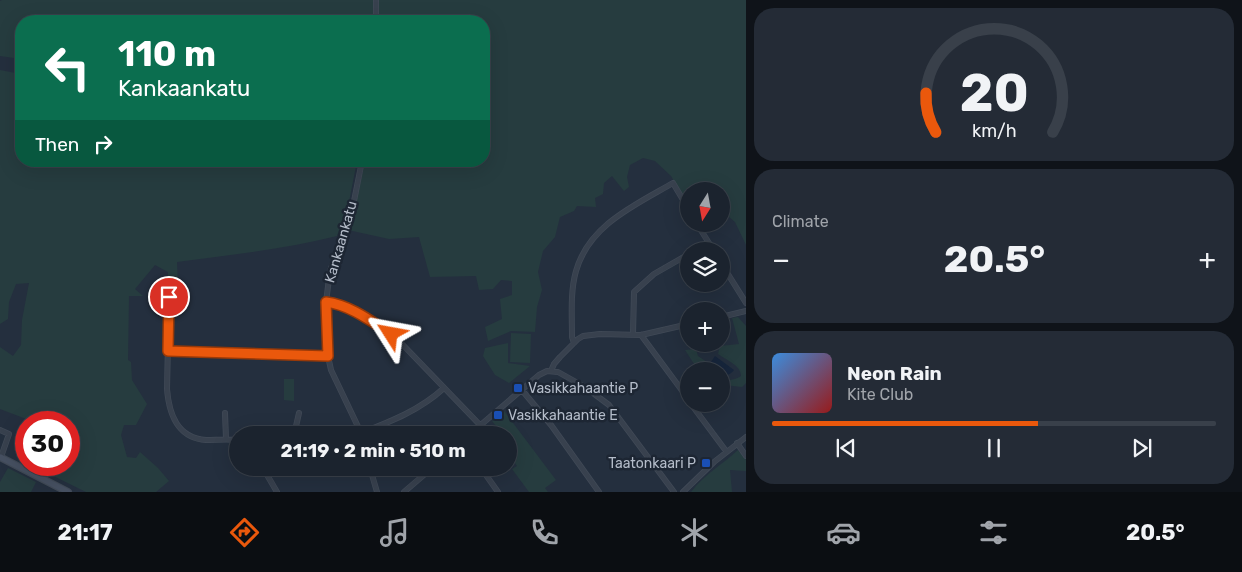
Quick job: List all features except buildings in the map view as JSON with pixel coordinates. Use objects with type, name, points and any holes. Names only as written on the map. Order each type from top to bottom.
[{"type":"main road","points":[[1,457],[68,492]]},
{"type":"street","points":[[376,0],[376,15]]},
{"type":"street","name":"Kankaankatu","points":[[358,426],[331,370],[328,356],[326,302],[330,271],[352,210],[361,167]]},
{"type":"street","points":[[574,343],[572,337],[572,295],[576,272],[585,249],[600,229],[618,215],[673,183],[680,195]]},
{"type":"street","points":[[633,334],[634,292],[654,274],[680,259]]},
{"type":"street","points":[[730,277],[746,303]]},
{"type":"street","points":[[169,297],[168,403],[172,417],[177,425],[189,436],[204,440],[229,439]]},
{"type":"street","points":[[326,302],[346,307],[369,319],[391,334],[403,344],[480,425],[521,389],[547,371],[558,372],[585,386],[609,405],[674,492]]},
{"type":"street","points":[[730,315],[746,312]]},
{"type":"street","points":[[552,371],[554,364],[578,338],[590,334],[641,334],[680,326]]},
{"type":"street","points":[[641,334],[680,388]]},
{"type":"street","points":[[168,351],[328,356]]},
{"type":"street","points":[[381,426],[423,405],[444,388]]},
{"type":"street","points":[[521,389],[551,425],[599,492]]},
{"type":"street","points":[[697,412],[726,451]]},
{"type":"street","points":[[225,413],[226,439]]},
{"type":"street","points":[[296,426],[299,413]]},
{"type":"street","points":[[0,430],[9,434],[1,457]]},
{"type":"street","points":[[683,492],[726,451],[746,437]]},
{"type":"street","points":[[737,443],[746,456]]},
{"type":"street","points":[[268,476],[277,492]]},
{"type":"street","points":[[372,476],[377,492]]},
{"type":"street","points":[[404,492],[423,476]]},
{"type":"street","points":[[487,476],[498,492]]},
{"type":"green space","points":[[373,0],[373,15],[15,15],[15,58],[0,56],[0,1]]},
{"type":"green space","points":[[378,0],[746,0],[746,245],[735,222],[730,218],[730,182],[680,182],[680,191],[671,176],[655,161],[643,158],[630,165],[627,177],[629,187],[624,191],[612,176],[604,183],[603,194],[595,198],[596,207],[577,206],[574,211],[560,217],[555,237],[543,251],[538,272],[542,290],[537,307],[535,332],[511,331],[488,341],[485,327],[502,319],[500,299],[512,295],[512,281],[501,280],[493,289],[479,290],[476,276],[430,277],[419,237],[389,239],[348,230],[364,167],[490,167],[490,15],[378,15]]},
{"type":"green space","points":[[0,70],[15,73],[15,167],[356,167],[347,212],[337,236],[277,248],[177,262],[178,287],[168,287],[168,272],[155,265],[135,289],[143,296],[129,296],[128,360],[131,362],[132,380],[147,404],[136,425],[124,425],[121,435],[127,457],[136,458],[140,452],[169,481],[156,492],[86,492],[53,476],[80,476],[80,411],[15,411],[15,415],[0,409],[0,347],[13,356],[21,345],[22,320],[29,283],[16,284],[9,302],[8,319],[0,324]]},
{"type":"green space","points":[[738,317],[746,326],[746,383],[742,387],[730,386],[730,380],[741,376],[739,369],[718,354],[718,352],[730,352],[730,345],[739,344],[732,318]]},
{"type":"green space","points":[[511,333],[531,334],[530,363],[510,362]]},
{"type":"green space","points":[[508,343],[508,363],[530,366],[509,383],[495,375],[483,356],[485,348]]},
{"type":"green space","points":[[686,352],[697,352],[698,356],[707,362],[693,362]]},
{"type":"green space","points":[[284,379],[294,379],[294,401],[284,400]]},
{"type":"green space","points":[[504,411],[515,426],[496,426],[492,421]]},
{"type":"green space","points":[[517,428],[556,480],[545,488],[548,492],[529,492],[517,476]]},
{"type":"green space","points":[[738,450],[746,460],[746,471],[730,470],[732,492],[691,492],[708,474]]},
{"type":"green space","points":[[8,468],[15,472],[15,476],[24,476],[36,482],[31,492],[0,492],[0,482]]},
{"type":"water","points":[[715,356],[723,362],[711,362]]},
{"type":"place","name":"Vasikkahaantie P","points":[[518,388]]},
{"type":"place","name":"Vasikkahaantie E","points":[[498,415]]},
{"type":"place","name":"Taatonkaari P","points":[[706,463]]},
{"type":"route","points":[[169,297],[168,351],[328,356],[326,302],[346,307],[369,319],[391,334]]}]
